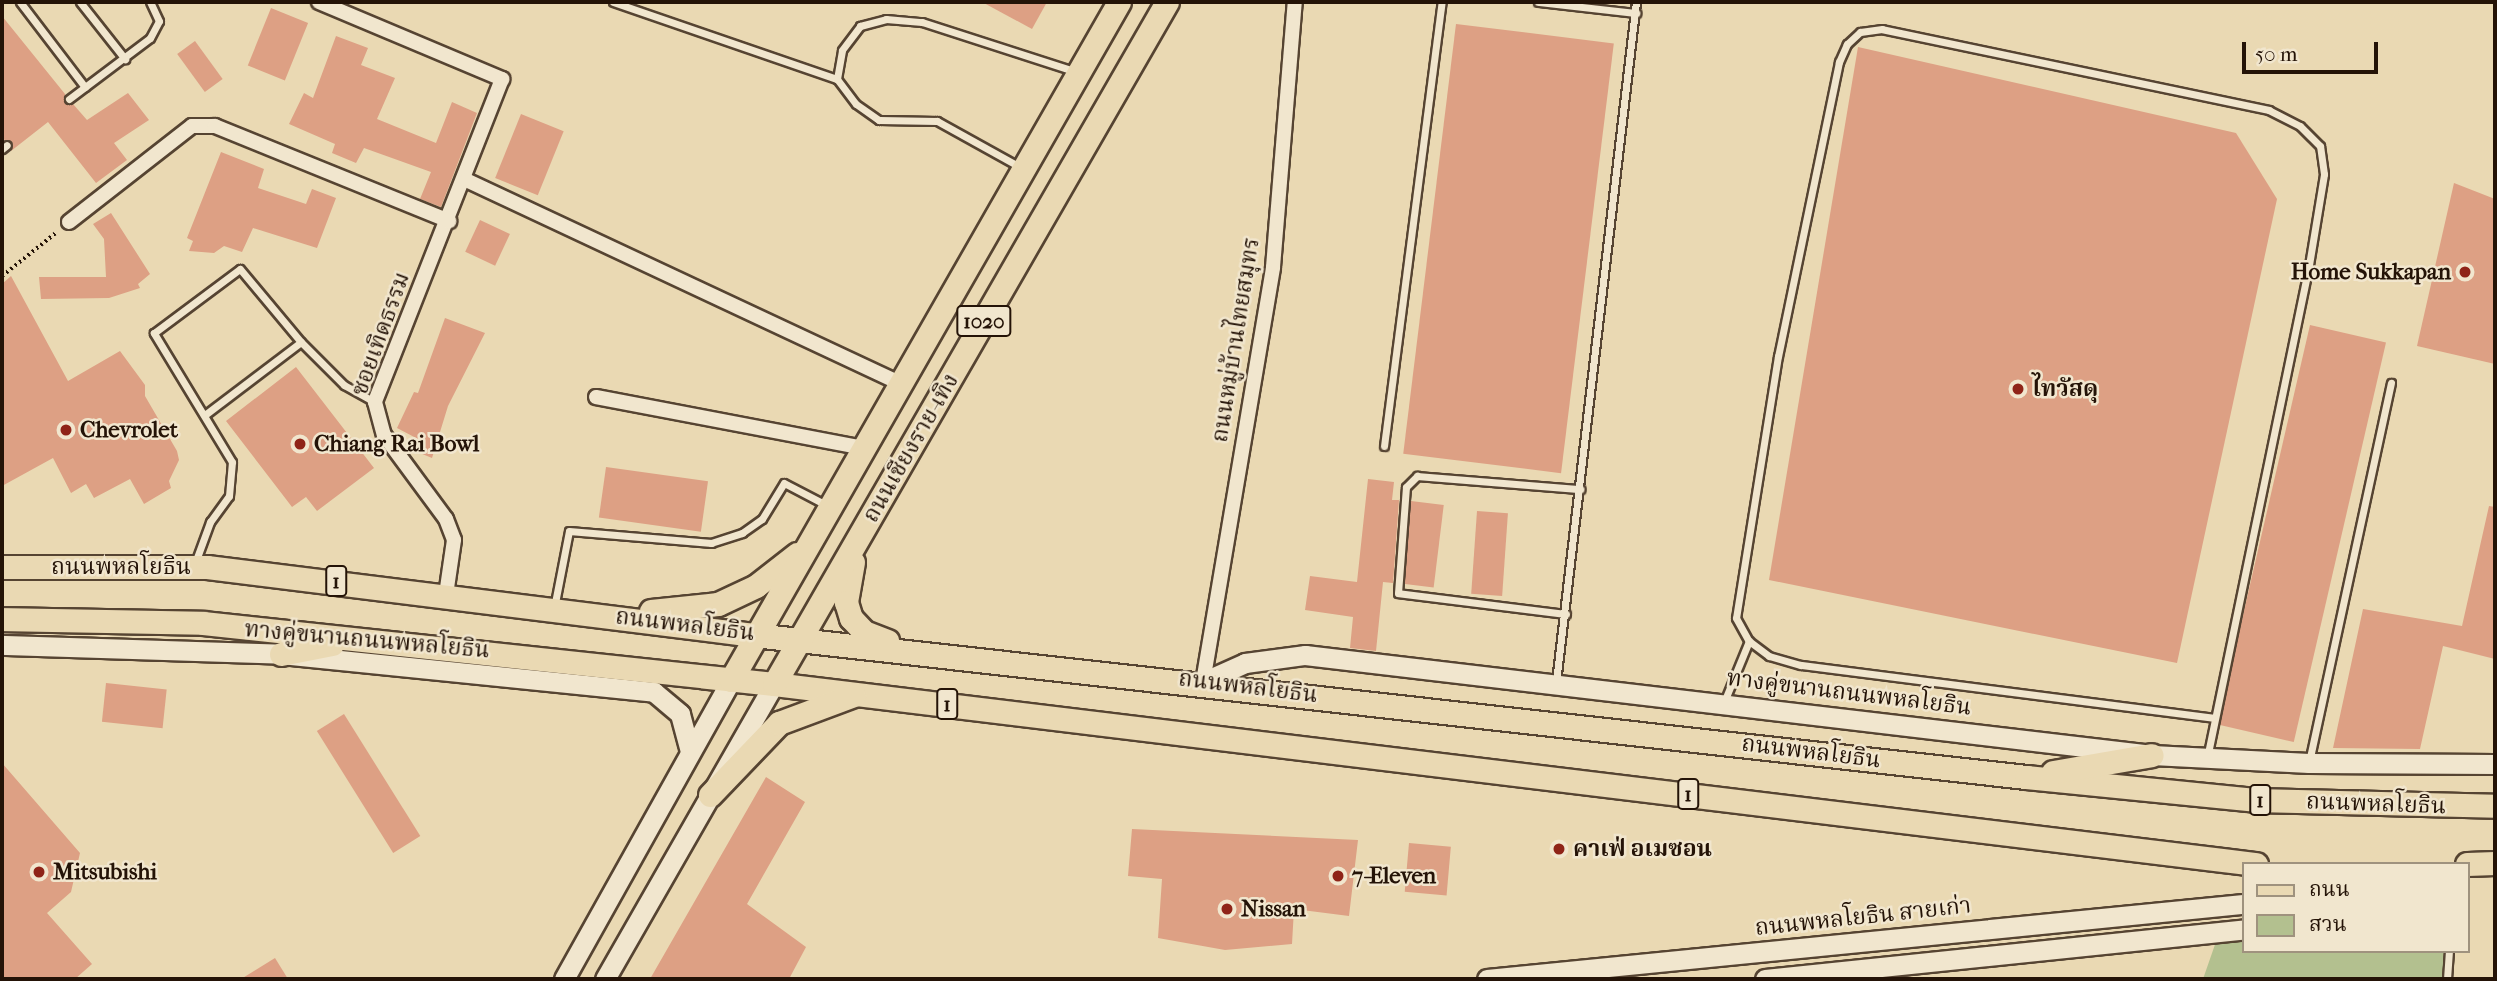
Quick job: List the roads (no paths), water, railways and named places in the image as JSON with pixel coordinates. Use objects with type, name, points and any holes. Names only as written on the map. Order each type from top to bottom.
[{"type":"main road","name":"1020","points":[[731,680],[754,635],[809,545],[1119,2]]},
{"type":"main road","name":"ถนนเชียงราย-เทิง","points":[[802,640],[1167,2]]},
{"type":"main road","points":[[858,542],[846,602],[851,618],[864,632],[909,649]]},
{"type":"main road","points":[[589,613],[718,604],[756,586],[809,545]]},
{"type":"main road","name":"ถนนพหลโยธิน","points":[[2,567],[194,567],[446,595],[754,635],[909,649],[2026,777],[2255,800],[2495,806]]},
{"type":"main road","name":"1","points":[[2,619],[203,623],[774,684],[2242,862]]},
{"type":"main road","points":[[281,654],[356,640]]},
{"type":"main road","name":"1020","points":[[774,684],[802,640]]},
{"type":"main road","name":"ทางคู่ขนานถนนพหลโยธิน","points":[[2,645],[281,654],[654,692],[680,714],[690,752]]},
{"type":"main road","name":"ทางคู่ขนานถนนพหลโยธิน","points":[[1203,682],[1245,663],[1305,655],[1556,682],[2152,755],[2309,763],[2495,764]]},
{"type":"main road","points":[[564,979],[731,680]]},
{"type":"main road","points":[[605,979],[774,684]]},
{"type":"main road","points":[[710,795],[779,723],[857,694]]},
{"type":"main road","points":[[2026,777],[2152,755]]},
{"type":"main road","points":[[2469,864],[2495,863]]},
{"type":"main road","name":"ถนนพหลโยธิน สายเก่า","points":[[1487,979],[1602,974],[2242,904]]},
{"type":"main road","points":[[1765,979],[2242,930]]},
{"type":"street","name":"ซอยเทิดธรรม","points":[[319,2],[502,79],[466,180],[375,402],[384,435],[446,519],[453,540],[446,595]]},
{"type":"street","name":"ถนนหมู่บ้านไทยสมุทร","points":[[1203,682],[1273,267],[1295,2]]},
{"type":"street","points":[[69,222],[192,126],[215,126],[449,221]]},
{"type":"street","points":[[466,180],[900,383]]},
{"type":"street","points":[[596,397],[863,448]]},
{"type":"lane","points":[[20,2],[85,88]]},
{"type":"lane","points":[[80,2],[125,59]]},
{"type":"lane","points":[[69,99],[125,59],[157,30],[159,21],[150,2]]},
{"type":"lane","points":[[613,2],[837,79],[856,104],[879,120],[937,121],[1023,169]]},
{"type":"lane","points":[[1384,446],[1442,2]]},
{"type":"lane","points":[[1538,2],[1636,13]]},
{"type":"lane","points":[[1556,682],[1636,2]]},
{"type":"lane","points":[[837,79],[842,50],[860,26],[886,19],[922,22],[1078,73]]},
{"type":"lane","points":[[2207,759],[2212,718],[2309,265],[2324,174],[2320,146],[2300,125],[2269,110],[1882,29],[1860,32],[1847,44],[1839,62],[1778,356],[1737,592],[1736,618],[1749,641],[1769,656],[1801,665],[2212,718]]},
{"type":"lane","points":[[194,567],[210,522],[229,496],[232,462],[206,414],[154,333],[240,269],[301,342],[344,385],[375,402]]},
{"type":"lane","points":[[206,414],[301,342]]},
{"type":"lane","points":[[2309,763],[2391,383]]},
{"type":"lane","points":[[1566,614],[1398,593],[1406,487],[1417,476],[1580,489]]},
{"type":"lane","points":[[554,609],[569,531],[710,543],[742,533],[762,519],[784,483],[829,507]]},
{"type":"lane","points":[[1724,702],[1749,641]]},
{"type":"lane","points":[[2447,979],[2449,953]]},
{"type":"place","name":"Home Sukkapan","points":[[2465,272]]},
{"type":"place","name":"ไทวัสดุ","points":[[2018,389]]},
{"type":"place","name":"Chevrolet","points":[[66,430]]},
{"type":"place","name":"Chiang Rai Bowl","points":[[300,444]]},
{"type":"place","name":"คาเฟ่ อเมซอน","points":[[1559,849]]},
{"type":"place","name":"Mitsubishi","points":[[39,872]]},
{"type":"place","name":"7-Eleven","points":[[1338,876]]},
{"type":"place","name":"Nissan","points":[[1227,909]]}]
